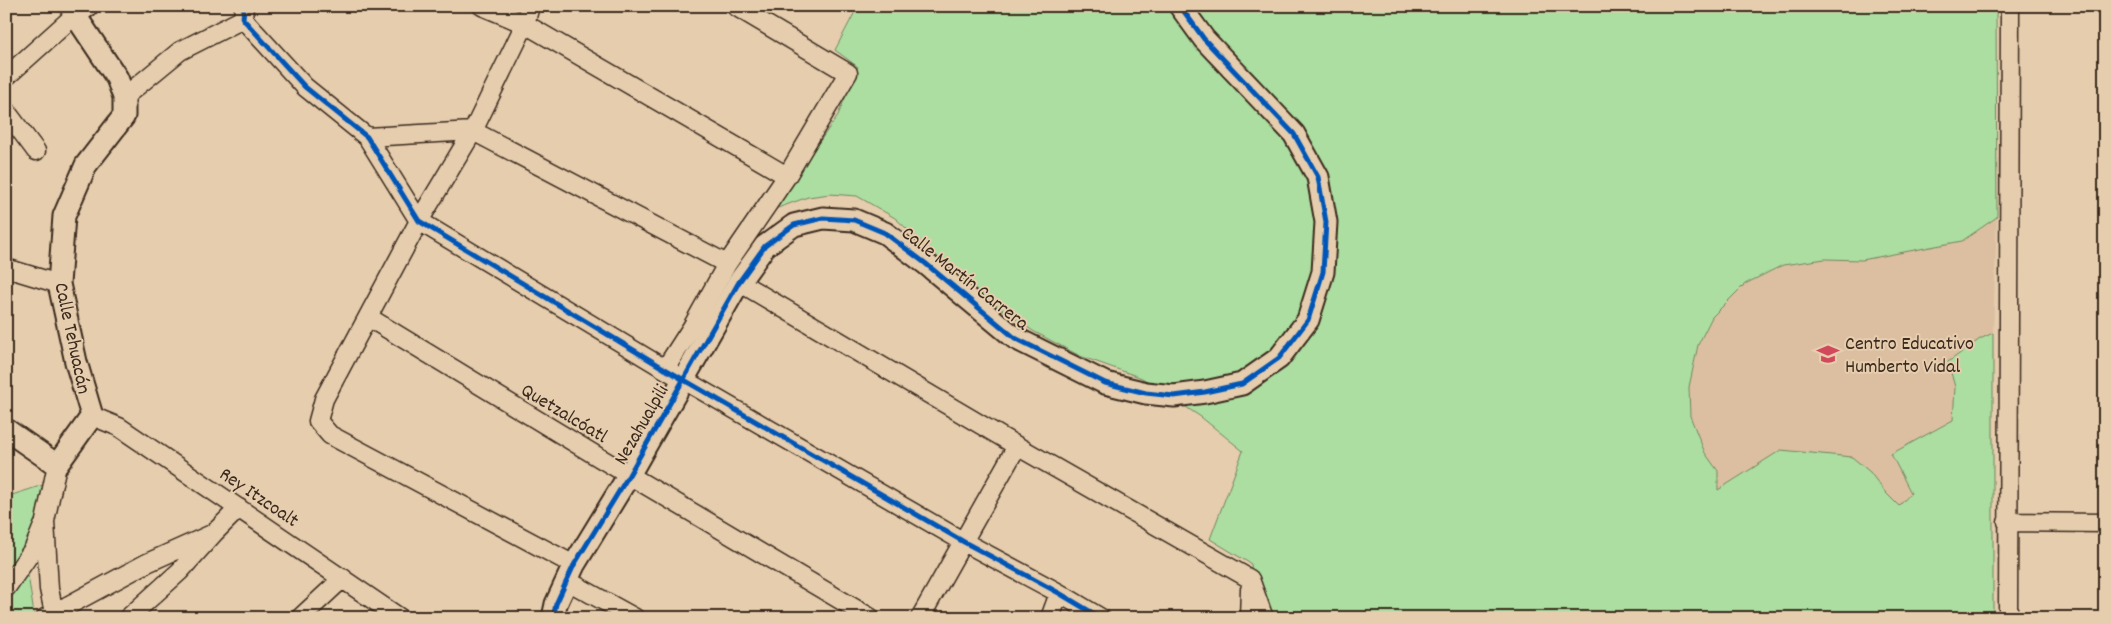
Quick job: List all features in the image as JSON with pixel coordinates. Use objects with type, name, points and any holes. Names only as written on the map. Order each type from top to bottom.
[{"type":"street","points":[[482,6],[525,24],[787,176]]},
{"type":"street","points":[[530,6],[525,24],[473,131],[419,221],[324,399],[318,421],[330,435],[570,572],[635,618]]},
{"type":"street","points":[[674,374],[692,327],[727,264],[787,176],[848,73],[735,6]]},
{"type":"street","name":"Calle Martín Carrera","points":[[739,282],[765,246],[794,225],[823,218],[854,220],[885,233],[925,263],[1015,338],[1105,383],[1146,393],[1174,396],[1242,384],[1280,358],[1308,320],[1323,272],[1326,222],[1318,177],[1294,134],[1204,39],[1180,6]]},
{"type":"street","points":[[2008,618],[2010,6]]},
{"type":"street","points":[[6,77],[76,9],[117,78],[124,97],[180,51],[243,13],[305,87],[367,137],[419,221],[674,374],[964,542],[1101,618]]},
{"type":"street","name":"Calle Tehuacán","points":[[57,465],[92,416],[76,362],[59,284],[64,216],[86,165],[124,116],[124,97]]},
{"type":"street","points":[[6,111],[36,151]]},
{"type":"street","points":[[367,137],[473,131],[727,264]]},
{"type":"street","points":[[6,268],[59,284]]},
{"type":"street","points":[[739,282],[1017,446],[1250,579],[1264,618]]},
{"type":"street","name":"Nezahualpili","points":[[553,618],[556,604],[570,572],[629,475],[674,374],[739,282]]},
{"type":"street","name":"Quetzalcóatl","points":[[368,317],[629,475],[871,618]]},
{"type":"street","name":"Rey Itzcoalt","points":[[92,416],[119,427],[400,618]]},
{"type":"street","points":[[6,588],[34,548],[45,521],[57,465],[7,431]]},
{"type":"street","points":[[920,618],[1017,446]]},
{"type":"street","points":[[128,618],[180,571],[214,533],[240,508]]},
{"type":"street","points":[[45,521],[50,616],[147,563],[214,533]]},
{"type":"street","points":[[2007,522],[2105,523]]},
{"type":"street","points":[[300,618],[343,578]]},
{"type":"street","points":[[1249,618],[1250,579]]},
{"type":"street","points":[[1050,618],[1059,593]]},
{"type":"shaded area","name":"Centro Educativo Humberto Vidal","points":[[1997,217],[1993,333],[1980,339],[1949,362],[1955,387],[1953,420],[1891,454],[1911,493],[1899,506],[1885,492],[1803,453],[1781,450],[1718,490],[1718,471],[1705,453],[1690,416],[1689,387],[1698,345],[1712,317],[1745,284],[1783,265],[1825,259],[1862,260],[1962,241]]},
{"type":"green space","points":[[858,6],[1996,6],[1997,217],[1962,241],[1862,260],[1825,259],[1783,265],[1745,284],[1712,317],[1698,345],[1689,387],[1690,416],[1705,453],[1718,471],[1718,490],[1781,450],[1852,457],[1870,472],[1885,492],[1899,506],[1911,493],[1891,454],[1953,420],[1955,387],[1948,362],[1980,339],[1993,333],[1993,618],[1256,618],[1251,564],[1210,539],[1243,451],[1201,417],[1142,378],[1080,356],[1033,331],[973,289],[895,218],[857,196],[830,194],[808,197],[772,210],[838,115],[858,67],[835,50]]},
{"type":"green space","points":[[43,485],[26,562],[34,614],[28,618],[6,618],[6,497]]},
{"type":"cycle path","points":[[244,6],[243,19],[305,87],[367,137],[419,221],[665,369],[964,542],[1101,618]]},
{"type":"cycle path","points":[[553,618],[556,604],[574,565],[629,475],[739,282],[765,246],[794,225],[823,218],[854,220],[885,233],[925,263],[1015,338],[1105,383],[1146,393],[1174,396],[1205,392],[1242,384],[1279,358],[1308,320],[1323,272],[1326,222],[1318,177],[1294,134],[1204,39],[1180,6]]},
{"type":"place","name":"Centro Educativo Humberto Vidal","points":[[1828,354]]}]
